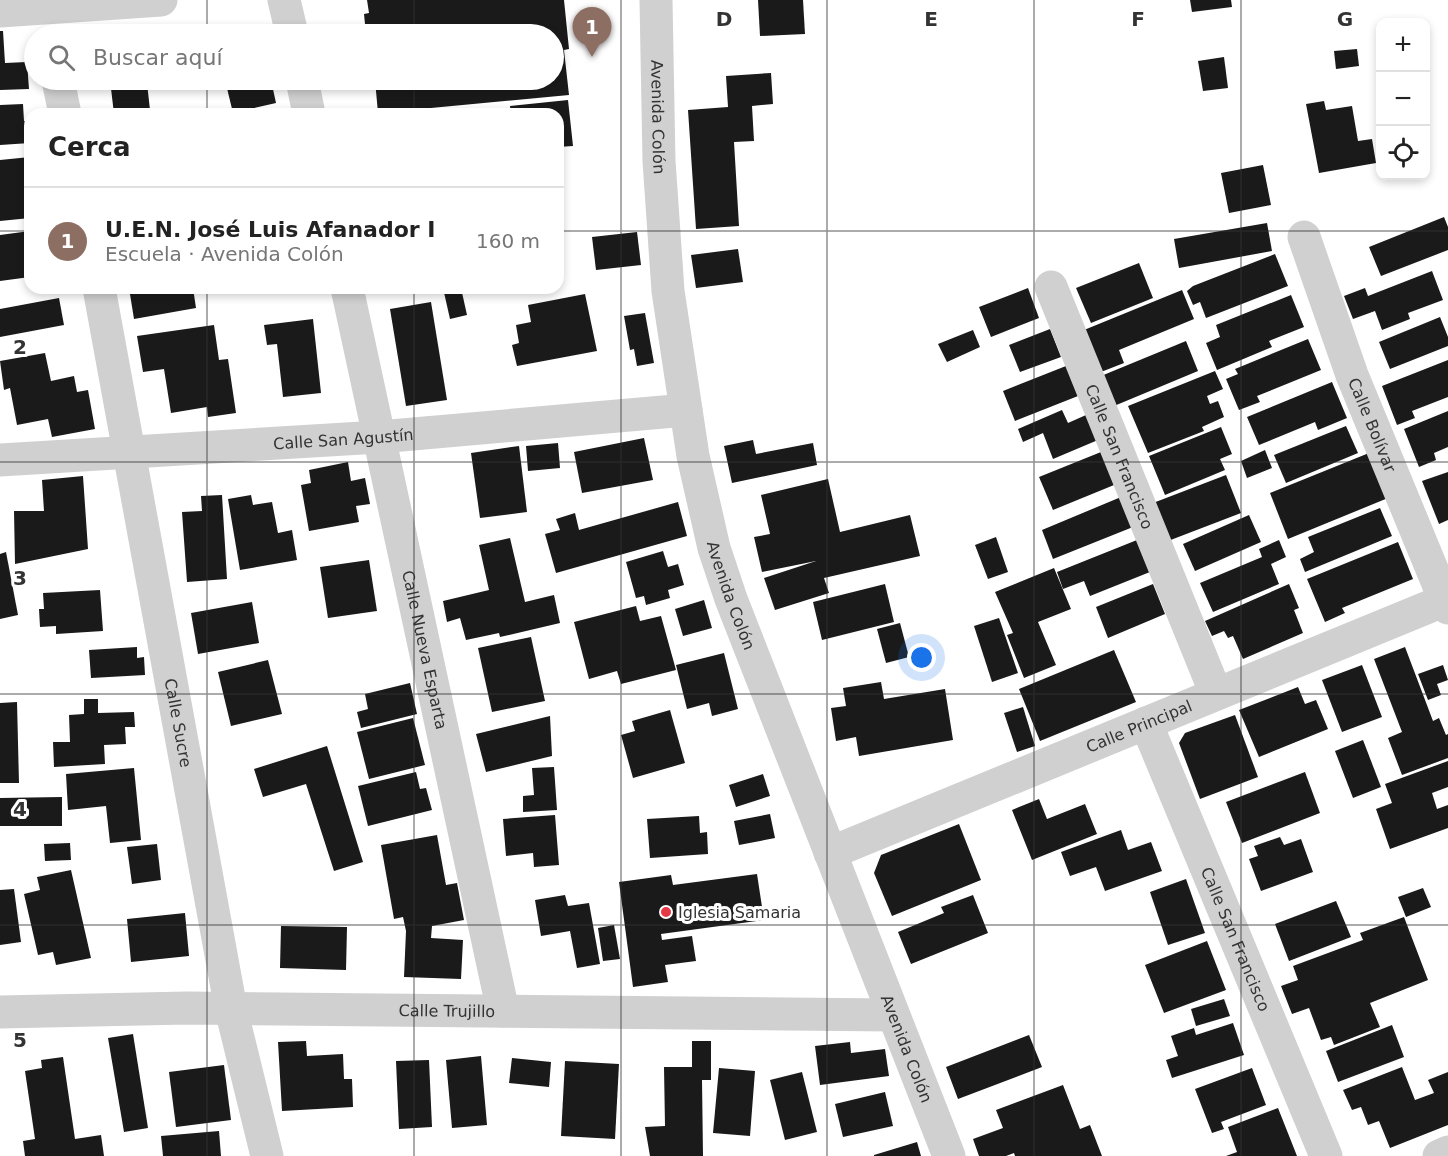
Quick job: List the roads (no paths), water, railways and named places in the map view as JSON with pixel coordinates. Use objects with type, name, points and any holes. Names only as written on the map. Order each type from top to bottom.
[{"type":"street","points":[[0,11],[46,14],[161,0]]},
{"type":"street","points":[[284,0],[290,24]]},
{"type":"street","name":"Avenida Colón","points":[[656,0],[662,224],[668,291],[693,456],[714,548],[731,599],[949,1156]]},
{"type":"street","points":[[60,90],[64,108]]},
{"type":"street","points":[[304,90],[308,108]]},
{"type":"street","name":"Calle Bolívar","points":[[1304,237],[1352,375],[1447,602]]},
{"type":"street","name":"Calle San Francisco","points":[[1051,287],[1216,694]]},
{"type":"street","name":"Calle Sucre","points":[[100,294],[231,1009],[267,1156]]},
{"type":"street","name":"Calle Nueva Esparta","points":[[348,294],[503,1011]]},
{"type":"street","name":"Calle San Agustín","points":[[0,460],[379,437],[686,410]]},
{"type":"street","name":"Calle Principal","points":[[830,853],[1216,694],[1447,602]]},
{"type":"street","name":"Calle San Francisco","points":[[1146,723],[1326,1156]]},
{"type":"street","name":"Calle Trujillo","points":[[0,1012],[43,1009],[231,1009],[893,1015]]},
{"type":"street","points":[[1439,1156],[1448,1152]]},
{"type":"place","name":"U.E.N. José Luis Afanador I","points":[[592,57]]},
{"type":"place","name":"Iglesia Samaria","points":[[666,912]]}]
